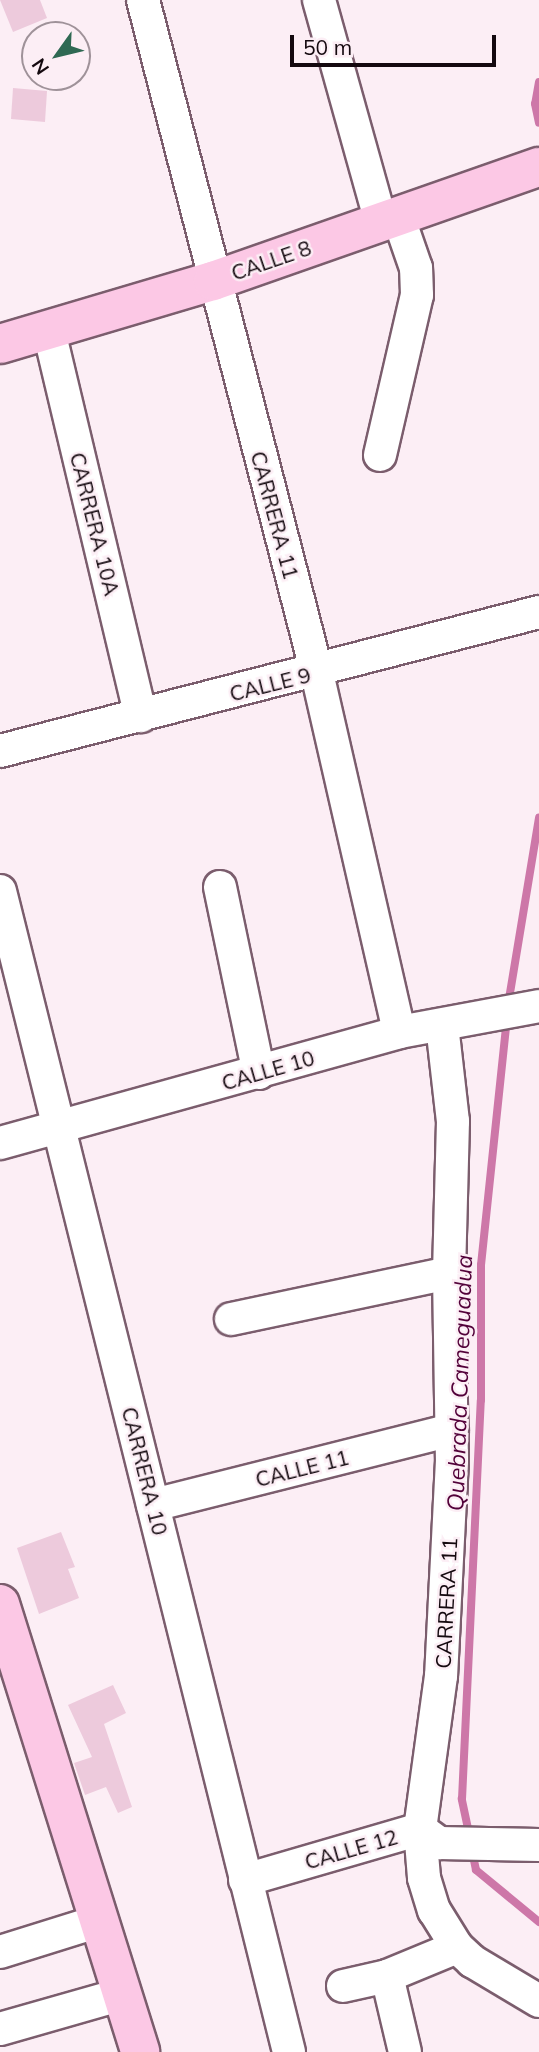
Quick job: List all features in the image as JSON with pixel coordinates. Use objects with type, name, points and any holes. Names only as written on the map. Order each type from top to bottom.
[{"type":"main road","name":"CALLE 8","points":[[0,344],[213,281],[527,171]]},
{"type":"main road","points":[[0,1604],[140,2052]]},
{"type":"street","name":"CARRERA 11","points":[[143,0],[213,281],[317,673],[398,1032]]},
{"type":"street","points":[[319,0],[389,219],[416,268],[417,295],[380,455]]},
{"type":"street","name":"CARRERA 10A","points":[[49,331],[141,716]]},
{"type":"street","name":"CALLE 9","points":[[0,751],[317,673],[539,612]]},
{"type":"street","points":[[220,887],[259,1073]]},
{"type":"street","name":"CARRERA 10","points":[[0,891],[289,2052]]},
{"type":"street","name":"CALLE 10","points":[[0,1143],[259,1073],[398,1032],[531,1008]]},
{"type":"street","name":"CARRERA 11","points":[[442,1025],[453,1121],[449,1273],[452,1430],[441,1676],[430,1836],[424,1878],[434,1910],[457,1947],[472,1961],[539,2001]]},
{"type":"street","points":[[231,1319],[449,1273]]},
{"type":"street","name":"CALLE 11","points":[[153,1505],[452,1430]]},
{"type":"street","name":"CALLE 12","points":[[245,1880],[430,1836],[483,1846],[539,1845]]},
{"type":"street","points":[[0,1952],[99,1921]]},
{"type":"street","points":[[343,1986],[387,1976],[457,1947]]},
{"type":"street","points":[[387,1976],[405,2052]]},
{"type":"street","points":[[0,2029],[122,1994]]},
{"type":"building","points":[[0,0],[40,0],[47,18],[40,21],[21,21],[21,29],[13,32]]},
{"type":"building","points":[[13,88],[21,89],[21,91],[47,91],[45,122],[11,119]]},
{"type":"building","points":[[61,1532],[75,1567],[68,1569],[79,1598],[39,1614],[17,1548]]},
{"type":"building","points":[[113,1685],[126,1713],[104,1724],[132,1807],[118,1813],[106,1787],[85,1795],[74,1763],[92,1757],[68,1705]]},
{"type":"waterway","name":"Quebrada Cameguadua","points":[[539,82],[535,104],[539,123]]},
{"type":"waterway","name":"Quebrada Cameguadua","points":[[508,1005],[539,818]]},
{"type":"waterway","name":"Quebrada Cameguadua","points":[[470,1838],[462,1799],[481,1400],[481,1265],[507,1018]]},
{"type":"waterway","name":"Quebrada Cameguadua","points":[[472,1851],[476,1870],[539,1922]]}]
